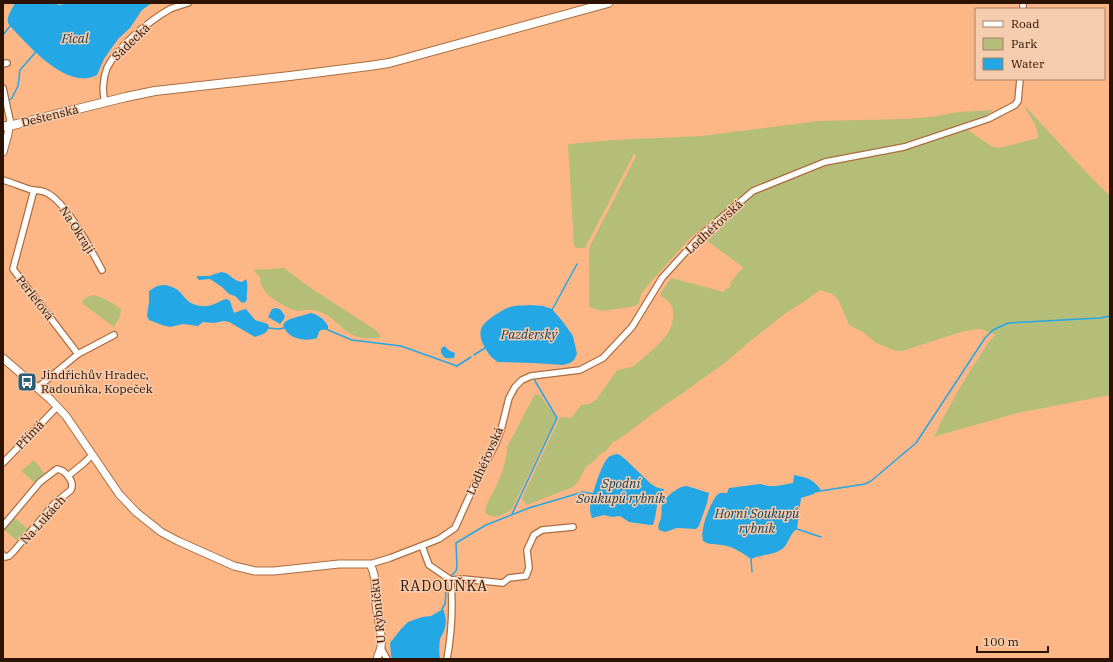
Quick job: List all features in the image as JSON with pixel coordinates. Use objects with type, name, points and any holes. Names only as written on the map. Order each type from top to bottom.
[{"type":"main road","name":"Deštenská","points":[[6,126],[155,91],[290,76],[389,62],[608,3]]},
{"type":"street","name":"Sádecká","points":[[106,102],[104,98],[105,74],[114,56],[150,23],[172,9],[188,3]]},
{"type":"street","name":"Lodhéřovská","points":[[3,358],[57,407],[76,430],[119,494],[136,512],[161,532],[214,558],[234,566],[255,571],[274,571],[339,564],[370,564],[422,546],[438,539],[455,528],[496,443],[509,398],[522,380],[531,376],[580,370],[602,358],[632,327],[662,278],[702,235],[753,191],[825,162],[904,147],[988,119],[1015,105],[1018,101],[1020,80]]},
{"type":"street","name":"Deštenská","points":[[3,88],[10,120],[6,126]]},
{"type":"street","points":[[3,152],[8,134],[6,126]]},
{"type":"street","name":"Na Okraji","points":[[3,180],[34,190],[46,192],[60,203],[84,237],[102,270]]},
{"type":"street","name":"Perleťová","points":[[34,190],[13,269],[78,354]]},
{"type":"street","points":[[37,388],[78,354],[114,335]]},
{"type":"street","name":"Přímá","points":[[3,463],[57,407]]},
{"type":"street","points":[[3,526],[40,482],[57,469],[63,470],[68,476],[92,455]]},
{"type":"street","name":"Na Lukách","points":[[3,555],[5,557],[9,556],[14,552],[56,503],[71,490],[72,486],[68,476]]},
{"type":"street","points":[[422,546],[429,565],[451,580],[463,579],[503,583],[509,578],[526,576],[529,568],[528,550],[534,535],[542,530],[573,527]]},
{"type":"street","name":"U Rybníčku","points":[[370,564],[374,570],[381,648],[387,659]]},
{"type":"street","points":[[447,659],[451,638],[453,605],[451,580]]},
{"type":"street","points":[[376,659],[381,648]]},
{"type":"green space","points":[[1024,105],[1110,196],[1110,395],[1018,413],[934,437],[949,406],[989,342],[996,335],[981,329],[977,329],[961,332],[902,351],[896,351],[876,343],[863,332],[849,325],[838,299],[832,294],[820,290],[786,313],[726,362],[618,440],[613,442],[606,451],[601,453],[586,467],[578,482],[573,487],[527,505],[522,499],[559,419],[562,417],[572,417],[581,405],[589,404],[596,400],[617,370],[632,367],[656,347],[667,335],[673,320],[673,311],[669,302],[660,294],[671,278],[724,292],[726,288],[728,289],[731,285],[730,283],[743,267],[707,241],[708,235],[744,205],[738,197],[719,215],[692,236],[641,294],[639,302],[636,306],[603,311],[589,307],[589,248],[636,156],[634,154],[585,248],[576,248],[574,245],[568,144],[614,140],[701,136],[818,121],[903,119],[931,117],[958,112],[993,110],[968,130],[991,146],[999,148],[1038,138],[1037,129]]},
{"type":"green space","points":[[284,268],[308,286],[377,331],[380,338],[358,337],[349,333],[323,313],[310,310],[299,311],[287,307],[273,299],[264,290],[260,277],[253,270]]},
{"type":"green space","points":[[92,295],[103,298],[119,307],[121,310],[120,317],[114,327],[83,304],[82,302],[84,299]]},
{"type":"green space","points":[[535,394],[540,395],[556,418],[555,421],[512,509],[499,516],[488,515],[485,513],[485,509],[502,471],[507,447]]},
{"type":"green space","points":[[34,460],[46,475],[36,484],[21,471]]},
{"type":"green space","points":[[14,517],[29,530],[19,542],[3,529]]},
{"type":"water","name":"Fical","points":[[15,3],[54,3],[59,5],[70,3],[152,3],[142,10],[130,28],[119,38],[104,59],[97,75],[85,78],[73,77],[61,72],[49,64],[10,26],[8,23],[8,18]]},
{"type":"water","points":[[221,272],[227,273],[236,280],[242,282],[246,279],[247,300],[244,303],[235,296],[229,294],[210,279],[199,280],[197,278],[197,276],[209,276]]},
{"type":"water","points":[[157,286],[170,286],[178,290],[188,301],[198,306],[209,306],[227,299],[230,301],[234,313],[246,309],[255,320],[268,324],[269,328],[265,333],[255,337],[229,322],[224,321],[214,323],[203,322],[198,326],[183,324],[170,327],[149,320],[147,316],[149,291]]},
{"type":"water","name":"Pazderský","points":[[530,305],[543,306],[552,309],[573,336],[577,354],[574,360],[570,363],[563,365],[498,362],[488,353],[481,336],[482,328],[487,321],[506,308]]},
{"type":"water","points":[[272,309],[280,309],[285,316],[280,324],[268,317]]},
{"type":"water","points":[[311,313],[325,321],[328,326],[328,330],[322,330],[317,338],[307,340],[288,334],[283,325],[285,322]]},
{"type":"water","points":[[444,346],[455,353],[454,358],[445,358],[441,353],[441,349]]},
{"type":"water","name":"Spodní Soukupů rybník","points":[[617,454],[625,459],[651,484],[658,488],[664,489],[659,499],[653,525],[629,522],[620,516],[612,517],[604,515],[592,518],[590,510],[591,504],[600,472],[607,459],[610,456]]},
{"type":"water","name":"Horní Soukupů rybník","points":[[794,475],[810,480],[821,490],[801,498],[797,529],[782,549],[774,553],[751,559],[730,547],[710,544],[703,541],[702,532],[705,521],[711,505],[718,494],[727,493],[729,488],[760,484],[776,486],[793,483]]},
{"type":"water","points":[[683,486],[709,493],[699,526],[696,529],[677,528],[665,532],[659,530],[658,525],[664,502],[669,495],[676,490]]},
{"type":"water","points":[[443,609],[446,622],[440,639],[440,659],[392,659],[390,643],[408,622],[422,617],[431,616]]},
{"type":"waterway","points":[[3,35],[10,26]]},
{"type":"waterway","points":[[7,102],[12,98],[18,86],[20,70],[35,52]]},
{"type":"waterway","points":[[552,310],[577,264]]},
{"type":"waterway","points":[[814,492],[865,484],[871,481],[916,443],[985,338],[993,330],[1008,323],[1100,318],[1110,316]]},
{"type":"waterway","points":[[269,328],[284,328]]},
{"type":"waterway","points":[[328,330],[352,340],[401,346],[457,366],[471,357]]},
{"type":"waterway","points":[[474,355],[485,348]]},
{"type":"waterway","points":[[512,514],[557,418],[534,378]]},
{"type":"waterway","points":[[450,577],[456,571],[457,567],[456,543],[486,525],[529,508],[583,492],[595,494]]},
{"type":"waterway","points":[[797,529],[821,537]]},
{"type":"waterway","points":[[751,559],[752,572]]},
{"type":"waterway","points":[[442,609],[445,604],[447,580]]},
{"type":"place","name":"Jindřichův Hradec, Radouňka, Kopeček","points":[[27,382]]},
{"type":"district","name":"RADOUŇKA","points":[[444,586]]}]
